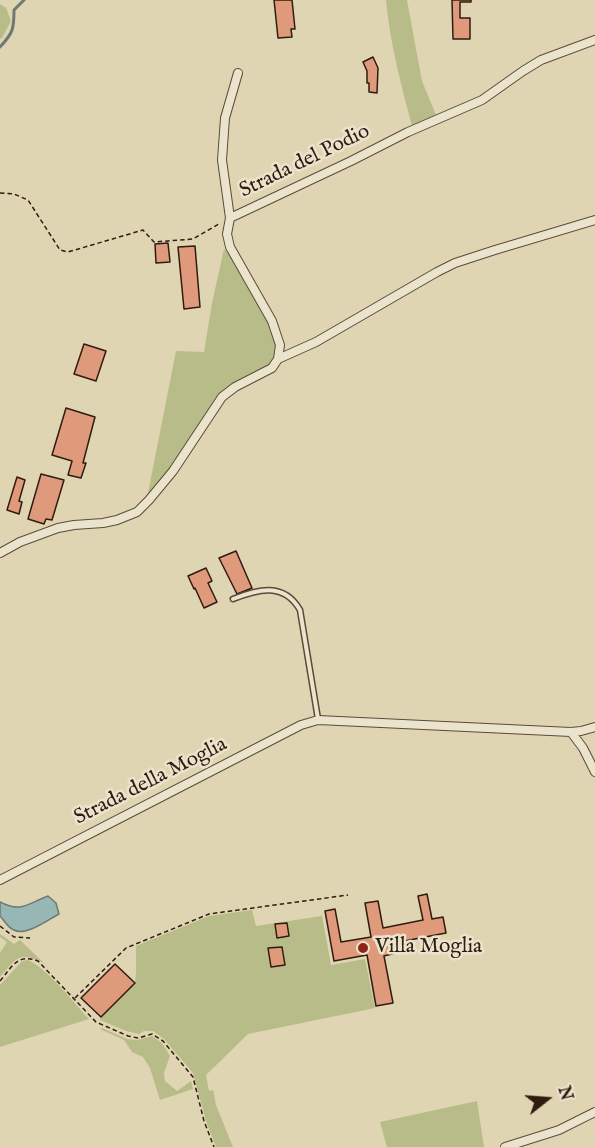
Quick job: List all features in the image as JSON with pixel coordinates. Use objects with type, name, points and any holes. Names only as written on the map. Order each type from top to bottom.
[{"type":"street","name":"Strada del Podio","points":[[278,359],[280,345],[272,321],[230,247],[227,234],[230,218],[351,162],[408,132],[482,100],[541,60],[595,40]]},
{"type":"street","points":[[230,218],[222,160],[225,118],[238,73]]},
{"type":"street","points":[[0,553],[20,542],[58,528],[110,522],[137,512],[172,471],[222,397],[235,387],[272,368],[278,359],[316,342],[455,263],[595,220]]},
{"type":"street","name":"Strada della Moglia","points":[[0,880],[301,725],[318,720],[571,732],[595,727]]},
{"type":"street","points":[[571,732],[583,748],[595,772]]},
{"type":"street","points":[[505,1147],[559,1130],[595,1112]]},
{"type":"lane","points":[[232,599],[263,590],[285,593],[294,600],[300,610],[318,720]]},
{"type":"path","points":[[0,193],[14,194],[28,200],[60,250],[68,252],[143,230],[154,242],[193,239],[230,218]]},
{"type":"path","points":[[75,999],[126,948],[209,914],[348,895]]},
{"type":"path","points":[[0,926],[14,936],[30,938]]},
{"type":"path","points":[[0,981],[22,958],[29,958],[38,962],[96,1022],[128,1036],[138,1038],[152,1034],[163,1041],[193,1077],[204,1121],[214,1147]]},
{"type":"green space","points":[[386,0],[407,0],[422,81],[436,115],[412,126],[393,48]]},
{"type":"green space","points":[[0,4],[6,8],[11,21],[0,39]]},
{"type":"green space","points":[[224,249],[267,317],[278,352],[276,358],[267,366],[238,381],[219,399],[170,472],[151,494],[148,493],[176,351],[204,352]]},
{"type":"green space","points":[[252,910],[256,926],[322,916],[331,965],[365,959],[375,1008],[248,1034],[206,1075],[209,1091],[213,1090],[216,1105],[233,1147],[216,1147],[206,1121],[193,1073],[164,1039],[153,1031],[144,1031],[139,1034],[100,1020],[135,983],[136,946],[209,916]]},
{"type":"green space","points":[[0,934],[14,944],[20,940],[44,963],[29,957],[19,958],[0,977],[0,953],[7,942],[0,937]]},
{"type":"green space","points":[[28,960],[52,978],[89,1019],[0,1047],[0,985],[22,961]]},
{"type":"green space","points":[[100,1029],[127,1039],[137,1040],[152,1036],[162,1043],[170,1056],[164,1073],[165,1081],[177,1091],[191,1081],[193,1089],[160,1100],[150,1068],[143,1057],[132,1052],[124,1040]]},
{"type":"green space","points":[[477,1101],[484,1147],[387,1147],[380,1122]]},
{"type":"water","points":[[48,896],[56,903],[59,914],[30,929],[19,932],[14,930],[0,916],[0,902],[19,907]]},
{"type":"building","points":[[274,0],[292,0],[295,29],[291,29],[292,37],[278,38]]},
{"type":"building","points":[[452,0],[471,0],[471,2],[460,2],[460,18],[470,18],[470,39],[453,39]]},
{"type":"building","points":[[373,57],[378,68],[377,93],[369,92],[367,71],[363,62]]},
{"type":"building","points":[[168,243],[170,262],[156,263],[155,244]]},
{"type":"building","points":[[195,246],[200,307],[184,309],[178,247]]},
{"type":"building","points":[[84,344],[106,351],[96,381],[74,374]]},
{"type":"building","points":[[66,408],[95,417],[81,478],[68,475],[72,461],[52,455]]},
{"type":"building","points":[[41,474],[64,480],[52,520],[46,519],[44,524],[28,519]]},
{"type":"building","points":[[17,477],[25,480],[19,501],[22,502],[19,514],[7,510]]},
{"type":"building","points":[[236,551],[252,588],[237,594],[219,558]]},
{"type":"building","points":[[206,568],[212,581],[208,583],[217,602],[204,608],[188,576]]},
{"type":"building","name":"Villa Moglia","points":[[427,894],[432,919],[443,917],[446,933],[394,943],[396,953],[384,956],[393,1003],[376,1006],[367,955],[334,961],[325,911],[335,909],[341,942],[371,937],[365,903],[378,901],[383,928],[423,920],[418,896]]},
{"type":"building","points":[[287,923],[289,936],[277,938],[275,924]]},
{"type":"building","points":[[282,947],[285,965],[271,967],[268,948]]},
{"type":"building","points":[[115,964],[135,983],[101,1017],[81,998]]},
{"type":"waterway","points":[[0,47],[12,30],[14,10],[24,0]]},
{"type":"place","name":"Villa Moglia","points":[[363,948]]}]
